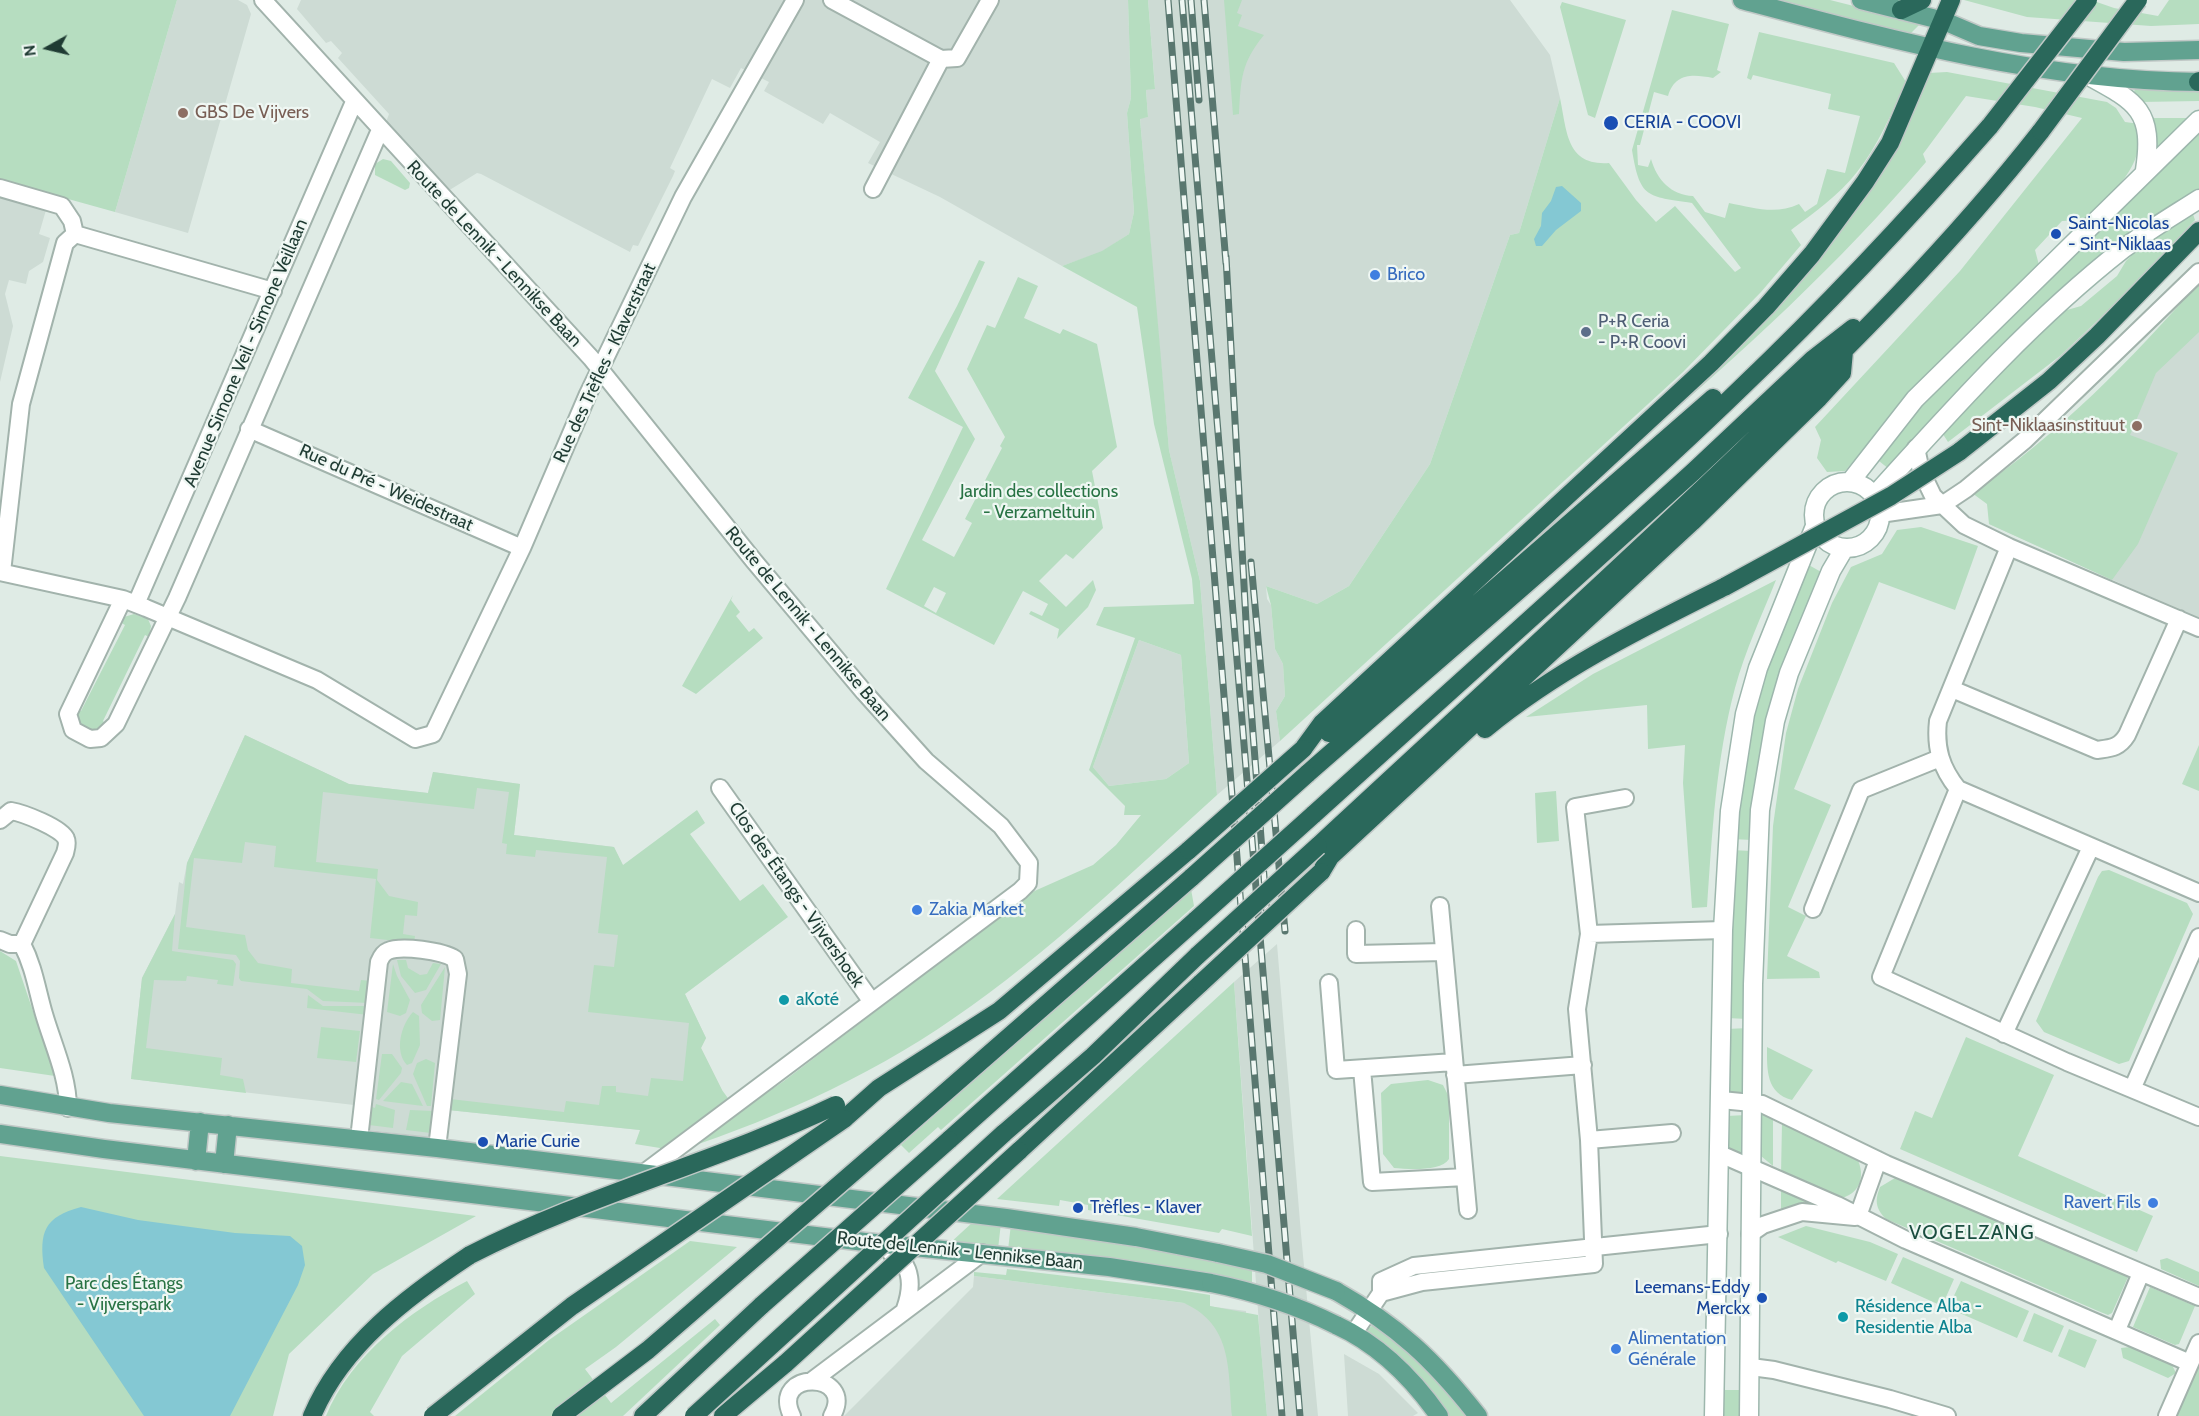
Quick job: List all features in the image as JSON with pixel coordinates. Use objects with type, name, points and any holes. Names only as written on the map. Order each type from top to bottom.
[{"type":"highway","points":[[1901,10],[1922,0]]},
{"type":"highway","points":[[1303,749],[1322,723],[1712,363],[1766,307],[1812,254],[1865,182],[1890,143],[1944,21],[1951,0]]},
{"type":"highway","points":[[561,1416],[648,1350],[893,1138],[1597,520],[1742,387],[1880,248],[1990,126],[2088,0]]},
{"type":"highway","points":[[694,1416],[1003,1134],[1093,1056],[1198,955],[1673,517],[1844,351],[2004,179],[2138,0]]},
{"type":"highway","points":[[723,1416],[786,1363],[1322,872],[1335,865],[1519,701],[1621,640],[1726,586],[1921,477],[2006,417],[2064,367],[2199,231]]},
{"type":"highway","points":[[643,1416],[762,1305],[1196,920],[1659,503],[1813,359],[1895,296]]},
{"type":"highway","points":[[1322,872],[1330,857],[1692,522],[1819,398],[1842,373],[1844,351]]},
{"type":"highway","points":[[433,1416],[572,1306],[840,1112],[999,1011],[1189,850],[1303,749],[1329,733],[1719,393],[1742,387]]},
{"type":"highway","points":[[312,1416],[337,1373],[362,1342],[393,1311],[426,1284],[470,1255],[529,1226],[840,1112]]},
{"type":"highway","points":[[741,1416],[786,1363]]},
{"type":"main road","points":[[1742,0],[1931,49],[2089,76],[2199,82]]},
{"type":"main road","points":[[1861,0],[1944,21],[1978,36],[2021,43],[2124,52],[2199,50]]},
{"type":"main road","points":[[0,1095],[68,1108],[358,1139],[642,1173]]},
{"type":"main road","points":[[196,1161],[200,1122]]},
{"type":"main road","points":[[224,1164],[228,1125]]},
{"type":"main road","points":[[0,1134],[196,1161],[606,1208]]},
{"type":"main road","name":"Route de Lennik - Lennikse Baan","points":[[642,1173],[1042,1222],[1268,1264],[1336,1291],[1368,1309],[1415,1345],[1448,1377],[1478,1416]]},
{"type":"main road","name":"Route de Lennik - Lennikse Baan","points":[[606,1208],[865,1242],[1109,1267],[1258,1292],[1308,1310],[1354,1333],[1402,1372],[1424,1394],[1440,1416]]},
{"type":"street","name":"Route de Lennik - Lennikse Baan","points":[[263,0],[600,370],[754,561],[864,692],[926,761],[1001,826],[1029,863],[1028,883],[1020,891],[642,1173],[606,1208]]},
{"type":"street","name":"Rue des Trèfles - Klaverstraat","points":[[167,617],[316,680],[415,739],[433,734],[522,548],[600,370],[683,197],[795,0]]},
{"type":"street","points":[[832,0],[941,59],[957,58],[990,0]]},
{"type":"street","points":[[873,189],[941,59]]},
{"type":"street","points":[[2089,76],[2137,106],[2148,136],[2145,170]]},
{"type":"street","name":"Avenue Simone Veil - Simone Veillaan","points":[[354,102],[273,291],[129,602],[68,714],[73,730],[90,739],[101,738],[116,724],[167,617],[380,130]]},
{"type":"street","points":[[1851,482],[1915,399],[2145,170],[2199,120]]},
{"type":"street","points":[[0,188],[62,206],[72,221],[75,234]]},
{"type":"street","points":[[1874,496],[1916,448],[2038,323],[2125,248],[2199,199]]},
{"type":"street","points":[[75,234],[273,291]]},
{"type":"street","points":[[75,234],[65,243],[21,404],[1,572],[129,602],[167,617]]},
{"type":"street","points":[[1880,514],[1942,505],[2025,440],[2199,272]]},
{"type":"street","name":"Rue du Pré - Weidestraat","points":[[249,429],[522,548]]},
{"type":"street","points":[[1916,448],[1928,487],[1942,505],[1964,525],[2009,547],[2199,628]]},
{"type":"street","points":[[1851,482],[1874,496],[1880,514],[1873,535],[1855,548],[1844,549],[1826,541],[1815,526],[1813,515],[1821,494],[1840,483],[1851,482]]},
{"type":"street","points":[[1714,1416],[1726,844],[1744,714],[1758,668],[1815,526]]},
{"type":"street","points":[[2009,547],[1938,721],[1936,742],[1948,776],[1958,789],[2199,893]]},
{"type":"street","points":[[1749,1416],[1751,1102],[1758,833],[1765,771],[1775,721],[1789,674],[1831,571],[1844,549]]},
{"type":"street","points":[[1952,689],[2097,750],[2114,748],[2127,735],[2179,619]]},
{"type":"street","points":[[1813,909],[1861,790],[1940,758]]},
{"type":"street","name":"Clos des Étangs - Vijvershoek","points":[[720,788],[873,1002]]},
{"type":"street","points":[[1958,789],[1881,977],[2004,1034],[2199,1117]]},
{"type":"street","points":[[1593,1255],[1589,1140],[1577,1009],[1589,934],[1575,807],[1625,798]]},
{"type":"street","points":[[0,820],[11,811],[20,812],[61,832],[66,839],[65,853],[22,944]]},
{"type":"street","points":[[2004,1034],[2091,847]]},
{"type":"street","points":[[1440,906],[1468,1210]]},
{"type":"street","points":[[1356,930],[1356,954],[1444,952]]},
{"type":"street","points":[[1589,934],[1723,930]]},
{"type":"street","points":[[2133,1087],[2199,937]]},
{"type":"street","points":[[0,940],[10,944],[22,944]]},
{"type":"street","points":[[22,944],[31,962],[43,1011],[68,1090],[68,1108]]},
{"type":"street","points":[[358,1139],[379,962],[389,950],[432,952],[448,955],[455,959],[458,966],[437,1148]]},
{"type":"street","points":[[1329,983],[1336,1070],[1583,1065]]},
{"type":"street","points":[[1362,1069],[1372,1182],[1465,1177]]},
{"type":"street","points":[[1721,1100],[1762,1104],[1878,1160],[2199,1297]]},
{"type":"street","points":[[1589,1140],[1672,1133]]},
{"type":"street","points":[[1720,1154],[2190,1363]]},
{"type":"street","points":[[1858,1216],[1878,1160]]},
{"type":"street","points":[[1750,1234],[1762,1225],[1802,1212],[1841,1217],[1858,1216]]},
{"type":"street","points":[[1354,1333],[1368,1309],[1381,1293],[1381,1281],[1414,1266],[1593,1255],[1719,1234]]},
{"type":"street","points":[[865,1242],[896,1256],[906,1266],[910,1293],[905,1309]]},
{"type":"street","points":[[792,1416],[788,1401],[801,1382],[813,1380],[982,1253]]},
{"type":"street","points":[[2117,1330],[2141,1273]]},
{"type":"street","points":[[2167,1416],[2199,1343]]},
{"type":"street","points":[[1751,1367],[1774,1370],[1912,1410],[1947,1416]]},
{"type":"street","points":[[813,1380],[831,1389],[836,1398],[832,1416]]},
{"type":"shaded area","name":"GBS De Vijvers","points":[[177,0],[238,0],[247,5],[251,14],[188,233],[115,212]]},
{"type":"shaded area","points":[[301,0],[1128,0],[1131,98],[1127,113],[1134,212],[1129,234],[1102,252],[1062,266],[940,197],[868,163],[880,142],[830,113],[823,124],[764,91],[769,82],[741,68],[730,88],[712,79],[670,168],[675,171],[673,176],[638,246],[633,245],[630,252],[481,174],[477,173],[448,191],[385,125],[389,114],[338,58],[342,53],[331,41],[326,43],[297,9]]},
{"type":"shaded area","points":[[1148,0],[1510,0],[1550,55],[1560,98],[1519,233],[1510,235],[1430,464],[1349,586],[1317,604],[1266,586],[1267,599],[1271,605],[1275,649],[1283,664],[1285,696],[1276,711],[1280,741],[1217,795],[1200,581],[1169,450],[1156,310],[1140,118],[1148,117],[1146,90],[1155,88]]},
{"type":"shaded area","points":[[0,197],[46,210],[39,234],[50,238],[43,262],[29,271],[26,284],[9,280],[5,294],[13,326],[0,382]]},
{"type":"shaded area","name":"Sint-Niklaasinstituut","points":[[2199,320],[2199,619],[1989,524]]},
{"type":"shaded area","points":[[1139,640],[1181,655],[1189,763],[1166,779],[1109,786],[1093,767]]},
{"type":"shaded area","points":[[245,735],[349,784],[428,793],[433,772],[520,784],[514,835],[614,847],[706,1038],[701,1048],[722,1090],[640,1130],[448,1110],[445,1139],[352,1128],[354,1105],[131,1079],[142,978],[175,914],[179,882],[183,884],[187,863]]},
{"type":"shaded area","points":[[1277,944],[1318,1416],[1267,1416],[1260,1338],[1234,982]]},
{"type":"shaded area","points":[[974,1276],[1246,1311],[1250,1416],[844,1416],[973,1287]]},
{"type":"shaded area","points":[[1344,1354],[1379,1374],[1418,1413],[1413,1416],[1348,1416]]},
{"type":"green space","points":[[0,0],[177,0],[115,212],[0,180]]},
{"type":"green space","points":[[1128,0],[1148,0],[1155,89],[1146,90],[1148,117],[1140,119],[1169,450],[1200,581],[1217,795],[1121,882],[1057,939],[989,993],[885,1061],[849,1081],[775,1115],[660,1157],[660,1148],[635,1144],[640,1130],[448,1110],[450,1099],[564,1112],[566,1101],[599,1105],[602,1086],[616,1086],[616,1092],[648,1096],[651,1078],[683,1081],[689,1023],[588,1012],[594,965],[614,967],[618,935],[598,933],[607,857],[536,850],[535,857],[506,854],[507,844],[502,843],[509,792],[477,788],[474,809],[323,792],[316,862],[378,869],[377,880],[389,896],[418,902],[417,916],[405,915],[403,934],[415,936],[414,943],[370,938],[376,879],[274,867],[276,846],[245,842],[242,863],[194,858],[186,927],[245,935],[248,950],[258,963],[292,969],[291,983],[359,991],[361,980],[371,981],[369,1003],[323,1001],[307,989],[241,981],[239,978],[240,961],[236,955],[178,949],[187,863],[245,735],[349,784],[428,793],[433,772],[520,784],[514,835],[614,847],[623,865],[697,810],[705,823],[690,834],[740,901],[763,884],[788,917],[685,994],[706,1038],[701,1048],[722,1090],[738,1112],[784,1081],[1030,893],[1093,865],[1116,845],[1141,815],[1124,815],[1125,806],[1089,770],[1135,638],[1096,625],[1104,607],[1194,604],[1192,579],[1154,424],[1137,307],[1062,266],[1102,251],[1129,234],[1134,212],[1127,113],[1131,98]],"holes":[[[1139,640],[1181,655],[1189,763],[1166,779],[1109,786],[1093,767]]]},
{"type":"green space","points":[[1224,0],[1242,0],[1237,13],[1242,15],[1238,26],[1264,35],[1247,63],[1242,81],[1239,114],[1233,115]]},
{"type":"green space","points":[[1774,0],[1830,0],[1921,23],[1909,35]]},
{"type":"green space","points":[[1964,0],[2091,0],[2114,8],[2158,16],[2169,0],[2199,0],[2199,24],[2151,26],[2027,17]]},
{"type":"green space","points":[[1562,2],[1626,20],[1595,118],[1588,115],[1560,7]]},
{"type":"green space","points":[[1672,10],[1729,24],[1717,70],[1721,72],[1713,78],[1691,76],[1680,79],[1671,88],[1668,96],[1654,92],[1640,145],[1637,145],[1638,165],[1648,167],[1651,159],[1657,174],[1666,185],[1678,193],[1693,196],[1705,212],[1725,218],[1729,203],[1773,210],[1799,204],[1805,212],[1817,204],[1827,169],[1845,173],[1860,116],[1828,109],[1831,94],[1753,75],[1751,80],[1747,78],[1759,32],[1894,63],[1906,82],[1865,162],[1834,196],[1791,230],[1801,245],[1761,292],[1683,372],[1280,741],[1276,711],[1285,696],[1283,664],[1275,649],[1271,605],[1266,586],[1317,604],[1349,586],[1430,464],[1510,235],[1519,233],[1560,98],[1567,134],[1576,152],[1584,159],[1609,163],[1636,200],[1656,222],[1675,206],[1735,272],[1741,268],[1692,203],[1655,196],[1648,192],[1638,178],[1632,150]]},
{"type":"green space","points":[[1947,72],[2107,102],[2116,108],[2125,122],[2140,124],[2140,140],[2132,166],[2125,178],[2085,220],[2062,221],[2035,250],[2039,265],[1917,386],[1845,471],[1827,472],[1817,458],[1821,440],[1815,427],[1960,271],[2082,118],[2035,107],[1966,96],[1923,154],[1926,162],[1859,236],[1753,340],[1641,439],[1691,389],[1900,140],[1929,73]]},
{"type":"green space","points":[[2137,87],[2199,91],[2199,101],[2140,102],[2134,91]]},
{"type":"green space","points":[[2150,118],[2190,118],[2156,151]]},
{"type":"green space","points":[[2199,133],[2199,192],[2086,268],[2053,297],[1889,469],[1874,457],[1905,419]]},
{"type":"green space","points":[[383,159],[391,161],[410,183],[409,188],[405,190],[375,175],[375,164]]},
{"type":"green space","points":[[2192,211],[2195,220],[2130,290],[2060,356],[1948,442],[1941,431],[2060,312],[2081,306],[2117,276],[2126,261],[2148,239]]},
{"type":"green space","name":"Jardin des collections - Verzameltuin","points":[[979,260],[985,262],[935,371],[975,439],[922,540],[954,557],[972,523],[965,519],[1002,448],[1000,446],[1005,437],[967,369],[987,325],[995,328],[1018,277],[1038,286],[1024,318],[1060,334],[1063,329],[1097,344],[1117,447],[1092,471],[1103,528],[1073,559],[1066,554],[1039,581],[1066,607],[1093,580],[1096,590],[1088,607],[1057,639],[1059,629],[1029,614],[1031,611],[1042,616],[1048,604],[1023,591],[994,645],[886,589],[963,427],[908,398]],"holes":[[[934,587],[946,593],[936,613],[924,606]]]},
{"type":"green space","name":"Sint-Niklaasinstituut","points":[[2199,283],[2199,332],[2156,373],[2130,435],[2178,453],[2138,544],[2112,580],[1989,524],[1987,504],[1972,493],[2034,447],[2064,421],[2120,368]]},
{"type":"green space","points":[[1921,527],[1978,546],[1955,610],[1879,582],[1794,789],[1831,805],[1788,907],[1806,916],[1787,956],[1819,972],[1820,978],[1767,979],[1773,826],[1786,733],[1798,689],[1832,603],[1851,567],[1882,554],[1897,530]]},
{"type":"green space","points":[[1807,564],[1823,573],[1752,840],[1732,839],[1751,711]]},
{"type":"green space","points":[[1776,580],[1744,660],[1723,742],[1707,907],[1692,908],[1683,783],[1685,745],[1648,749],[1647,705],[1526,717],[1593,674]]},
{"type":"green space","points":[[733,595],[731,600],[740,612],[736,616],[749,632],[754,628],[763,638],[696,694],[682,686]]},
{"type":"green space","points":[[134,614],[148,619],[151,626],[149,637],[145,635],[103,721],[106,724],[99,731],[82,730],[75,717],[76,709],[81,711],[125,625],[120,622],[124,617]]},
{"type":"green space","points":[[2199,745],[2199,791],[2182,784]]},
{"type":"green space","points":[[1556,791],[1559,841],[1537,843],[1535,793]]},
{"type":"green space","points":[[1731,850],[1752,851],[1748,1019],[1726,1018]]},
{"type":"green space","points":[[2109,870],[2187,903],[2193,914],[2129,1061],[2119,1064],[2044,1032],[2036,1021],[2098,877],[2102,871]]},
{"type":"green space","points":[[1191,889],[1194,906],[941,1130],[938,1127],[909,1153],[901,1145]]},
{"type":"green space","points":[[175,914],[172,951],[233,960],[236,964],[233,986],[217,984],[218,980],[187,976],[186,981],[154,980],[146,1048],[222,1058],[220,1075],[243,1079],[246,1093],[131,1079],[142,978]]},
{"type":"green space","points":[[0,951],[16,961],[55,1076],[0,1068]]},
{"type":"green space","points":[[397,960],[406,960],[408,968],[420,975],[427,974],[433,963],[441,964],[426,990],[415,993],[401,976]]},
{"type":"green space","points":[[393,964],[410,1000],[406,1013],[400,1016],[387,1012]]},
{"type":"green space","points":[[445,967],[440,1020],[432,1021],[422,1013],[421,1005]]},
{"type":"green space","points":[[1234,982],[1252,1236],[1222,1229],[1219,1233],[1088,1210],[1088,1205],[1060,1200],[1059,1206],[997,1199]]},
{"type":"green space","points":[[308,995],[323,1006],[369,1006],[368,1015],[307,1008]]},
{"type":"green space","points":[[413,1012],[419,1016],[420,1045],[412,1063],[407,1065],[400,1046],[402,1031]]},
{"type":"green space","points":[[321,1027],[360,1031],[356,1062],[317,1058]]},
{"type":"green space","points":[[1749,1028],[1744,1093],[1729,1092],[1726,1029]]},
{"type":"green space","points":[[1966,1037],[2054,1075],[2018,1156],[2153,1216],[2137,1252],[1900,1149],[1915,1111],[1932,1118]]},
{"type":"green space","points":[[1767,1047],[1813,1070],[1792,1100],[1777,1092],[1770,1080]]},
{"type":"green space","points":[[382,1054],[392,1054],[402,1068],[401,1073],[379,1100],[376,1099]]},
{"type":"green space","points":[[426,1059],[435,1063],[431,1106],[427,1106],[413,1074],[417,1063]]},
{"type":"green space","points":[[1428,1080],[1443,1085],[1449,1097],[1449,1159],[1432,1168],[1394,1168],[1383,1154],[1381,1093],[1391,1084]]},
{"type":"green space","points":[[401,1082],[412,1084],[423,1106],[383,1101]]},
{"type":"green space","points":[[376,1104],[395,1110],[393,1128],[369,1125],[372,1107],[375,1108]]},
{"type":"green space","points":[[410,1110],[433,1111],[431,1133],[406,1130]]},
{"type":"green space","points":[[1762,1114],[1773,1119],[1773,1166],[1761,1156]]},
{"type":"green space","points":[[1746,1115],[1744,1152],[1727,1152],[1727,1116]]},
{"type":"green space","points":[[1782,1123],[1857,1158],[1861,1178],[1852,1194],[1838,1199],[1781,1174]]},
{"type":"green space","name":"Parc des Étangs - Vijverspark","points":[[0,1156],[476,1216],[373,1274],[289,1354],[273,1416],[0,1416]]},
{"type":"green space","points":[[1895,1178],[2128,1277],[2112,1313],[2108,1315],[2098,1311],[1886,1219],[1878,1207],[1877,1196],[1880,1187]]},
{"type":"green space","points":[[1781,1189],[1811,1202],[1781,1212]]},
{"type":"green space","points":[[974,1221],[1001,1223],[998,1249],[949,1244]]},
{"type":"green space","points":[[1011,1224],[1252,1265],[1252,1285],[1008,1250]]},
{"type":"green space","points":[[1806,1226],[1870,1242],[1898,1254],[1886,1281],[1838,1261],[1836,1263],[1778,1237]]},
{"type":"green space","points":[[690,1241],[737,1247],[616,1347],[585,1369],[611,1403],[715,1319],[720,1325],[623,1416],[455,1416],[549,1340]]},
{"type":"green space","points":[[1903,1257],[1954,1279],[1942,1306],[1891,1283]]},
{"type":"green space","points":[[2167,1258],[2199,1272],[2199,1286],[2161,1269],[2160,1260]]},
{"type":"green space","points":[[1007,1269],[1210,1295],[1210,1306],[1258,1315],[1267,1416],[1232,1416],[1225,1350],[1212,1323],[1200,1312],[1184,1303],[974,1276],[974,1272],[1006,1275]]},
{"type":"green space","points":[[467,1281],[475,1294],[402,1356],[370,1412],[374,1416],[326,1416],[337,1394],[367,1354],[424,1306]]},
{"type":"green space","points":[[1961,1281],[2029,1311],[2017,1338],[1948,1308]]},
{"type":"green space","points":[[2150,1287],[2195,1306],[2179,1344],[2175,1345],[2133,1327]]},
{"type":"green space","points":[[2034,1313],[2064,1326],[2052,1353],[2023,1341]]},
{"type":"green space","points":[[1375,1323],[1424,1362],[1470,1416],[1447,1416],[1367,1339],[1366,1331]]},
{"type":"green space","points":[[2069,1329],[2097,1340],[2085,1368],[2058,1356]]},
{"type":"green space","points":[[2130,1347],[2172,1365],[2176,1373],[2168,1378],[2123,1358],[2121,1348]]},
{"type":"green space","points":[[2199,1354],[2199,1416],[2173,1416]]},
{"type":"green space","points":[[1721,1390],[1746,1390],[1744,1416],[1719,1416]]},
{"type":"water","points":[[1562,186],[1581,203],[1581,211],[1556,230],[1542,246],[1536,246],[1534,239],[1541,226],[1542,213],[1551,201],[1556,187]]},
{"type":"water","points":[[81,1207],[138,1220],[235,1233],[290,1236],[302,1246],[305,1265],[298,1285],[230,1416],[144,1416],[44,1268],[42,1245],[47,1228],[59,1216]]},
{"type":"railway","points":[[1168,0],[1282,1416]]},
{"type":"railway","points":[[1182,0],[1300,1416]]},
{"type":"railway","points":[[1191,0],[1199,100]]},
{"type":"railway","points":[[1204,0],[1226,263]]},
{"type":"railway","points":[[1226,257],[1250,694],[1268,929]]},
{"type":"railway","points":[[1251,562],[1285,931]]},
{"type":"place","name":"GBS De Vijvers","points":[[183,113]]},
{"type":"place","name":"CERIA - COOVI","points":[[1611,123]]},
{"type":"place","name":"Saint-Nicolas - Sint-Niklaas","points":[[2056,234]]},
{"type":"place","name":"Brico","points":[[1375,275]]},
{"type":"place","name":"P+R Ceria - P+R Coovi","points":[[1586,332]]},
{"type":"place","name":"Sint-Niklaasinstituut","points":[[2137,426]]},
{"type":"place","name":"Zakia Market","points":[[917,910]]},
{"type":"place","name":"aKoté","points":[[784,1000]]},
{"type":"place","name":"Marie Curie","points":[[483,1142]]},
{"type":"place","name":"Ravert Fils","points":[[2153,1203]]},
{"type":"place","name":"Trèfles - Klaver","points":[[1078,1208]]},
{"type":"place","name":"Leemans-Eddy Merckx","points":[[1762,1298]]},
{"type":"place","name":"Résidence Alba - Residentie Alba","points":[[1843,1317]]},
{"type":"place","name":"Alimentation Générale","points":[[1616,1349]]},
{"type":"district","name":"VOGELZANG","points":[[1972,1233]]}]
